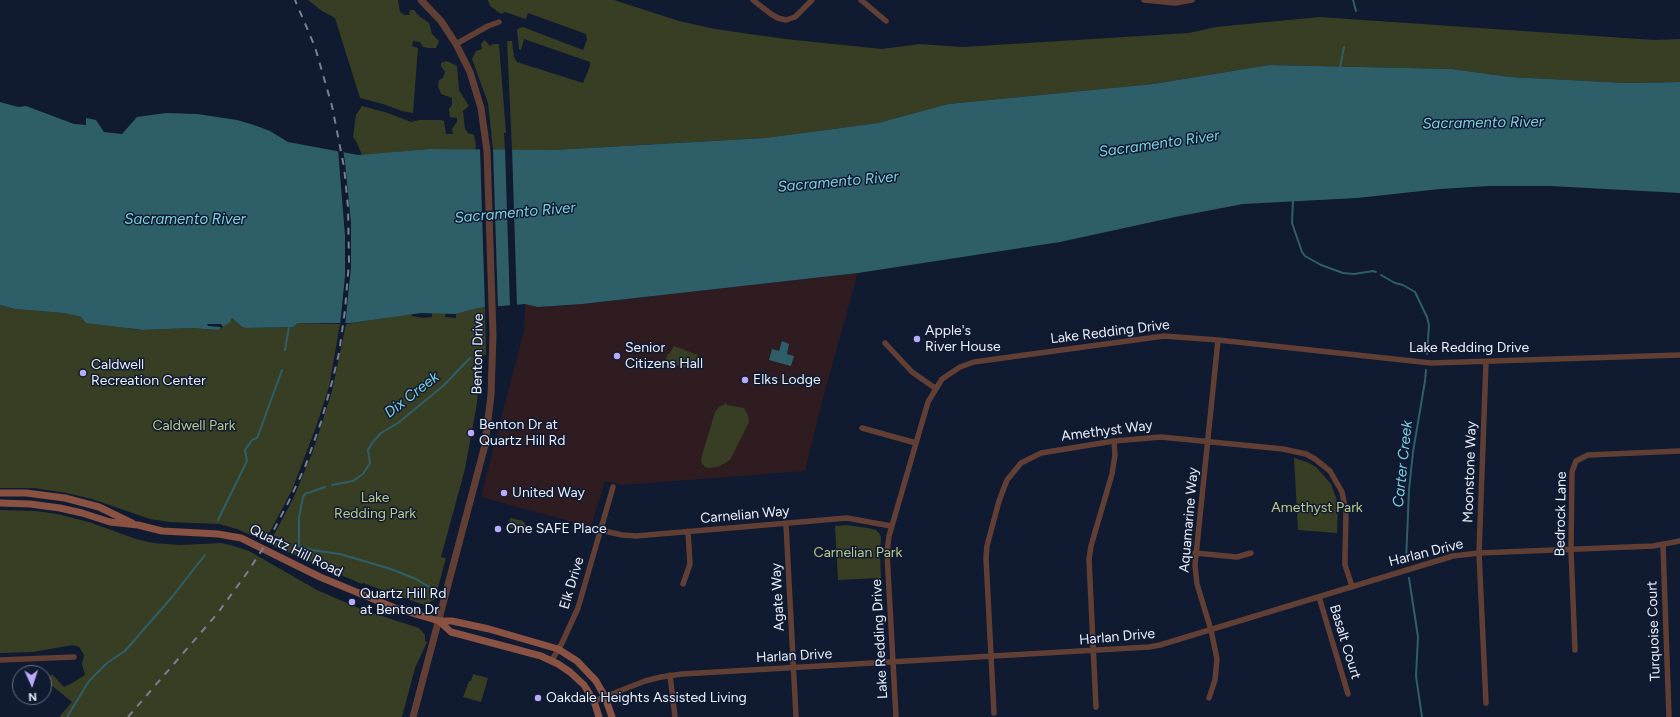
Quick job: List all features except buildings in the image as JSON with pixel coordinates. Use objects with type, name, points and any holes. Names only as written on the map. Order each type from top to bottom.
[{"type":"main road","name":"Quartz Hill Road","points":[[0,493],[26,493],[65,498],[99,507],[138,525]]},
{"type":"main road","name":"Quartz Hill Road","points":[[0,503],[30,504],[60,508],[110,522],[138,525],[162,531],[218,534],[241,538],[352,592],[395,608],[439,621],[452,620],[558,649],[577,661],[591,674],[605,697],[612,717]]},
{"type":"main road","name":"Quartz Hill Road","points":[[439,621],[451,632],[552,660],[578,679],[594,701],[599,717]]},
{"type":"street","name":"Benton Drive","points":[[413,717],[485,445],[491,396],[493,335],[485,128],[474,83],[456,44],[440,21],[421,0]]},
{"type":"street","points":[[753,0],[771,14],[786,20],[795,17],[812,0]]},
{"type":"street","points":[[861,0],[886,21]]},
{"type":"street","points":[[1144,0],[1175,3],[1192,0]]},
{"type":"street","points":[[456,44],[488,26],[500,22]]},
{"type":"street","name":"Lake Redding Drive","points":[[896,717],[887,553],[892,526],[928,402],[935,388],[942,379],[962,366],[974,362],[1152,337],[1173,336],[1431,363],[1680,354]]},
{"type":"street","name":"Aquamarine Way","points":[[1209,698],[1215,680],[1217,664],[1216,654],[1211,630],[1195,575],[1218,340]]},
{"type":"street","points":[[885,343],[908,368],[935,388]]},
{"type":"street","name":"Moonstone Way","points":[[1486,362],[1479,553],[1486,703]]},
{"type":"street","points":[[862,428],[916,443]]},
{"type":"street","name":"Amethyst Way","points":[[994,712],[986,554],[999,501],[1006,480],[1021,463],[1040,453],[1114,441],[1161,437],[1298,451],[1315,459],[1330,471],[1341,488],[1345,505],[1345,564],[1352,586]]},
{"type":"street","points":[[1096,707],[1089,569],[1090,550],[1112,474],[1115,455],[1114,441]]},
{"type":"street","name":"Bedrock Lane","points":[[1575,650],[1571,550],[1572,472],[1574,466],[1578,459],[1588,455],[1680,452]]},
{"type":"street","name":"Elk Drive","points":[[552,660],[573,619],[582,596],[613,487]]},
{"type":"street","name":"Carnelian Way","points":[[600,530],[630,536],[852,518],[892,526]]},
{"type":"street","name":"Agate Way","points":[[786,524],[796,717]]},
{"type":"street","points":[[683,584],[690,564],[688,531]]},
{"type":"street","name":"Harlan Drive","points":[[594,701],[637,684],[670,675],[1093,651],[1155,646],[1453,556],[1479,553],[1662,545],[1680,541]]},
{"type":"street","name":"Turquoise Court","points":[[1662,545],[1669,717]]},
{"type":"street","points":[[1196,553],[1232,557],[1251,553]]},
{"type":"street","name":"Basalt Court","points":[[1319,597],[1348,694]]},
{"type":"street","points":[[0,660],[74,657]]},
{"type":"street","points":[[670,675],[675,717]]},
{"type":"shaded area","points":[[858,273],[826,387],[805,471],[622,485],[605,481],[591,527],[481,497],[524,330],[525,303],[538,307],[582,304]]},
{"type":"green space","points":[[308,0],[398,0],[400,12],[405,15],[410,15],[409,12],[414,10],[419,16],[429,23],[432,34],[439,41],[436,48],[429,48],[423,47],[420,42],[413,41],[412,46],[418,48],[413,113],[360,98],[335,18],[322,11]]},
{"type":"green space","points":[[488,0],[614,0],[679,21],[715,29],[785,39],[882,49],[920,44],[963,47],[1189,33],[1216,27],[1320,17],[1654,40],[1680,39],[1680,82],[1627,83],[1510,77],[1452,69],[1269,65],[1153,84],[948,104],[878,123],[765,138],[553,150],[512,150],[507,41],[512,41],[514,57],[517,62],[583,83],[590,66],[590,62],[524,39],[521,50],[519,49],[517,30],[523,27],[583,50],[587,40],[586,34],[528,13],[526,19],[505,12],[501,14],[490,6]]},
{"type":"green space","points":[[485,40],[490,46],[493,44],[499,44],[506,133],[504,133],[505,150],[493,150],[488,103],[472,59],[476,51],[482,49],[481,44]]},
{"type":"green space","points":[[447,61],[457,66],[459,90],[469,106],[463,111],[465,129],[468,133],[474,135],[476,145],[475,150],[429,149],[362,155],[353,137],[356,115],[362,106],[388,113],[411,122],[419,120],[441,120],[444,121],[446,134],[453,134],[452,129],[457,122],[457,118],[450,117],[449,109],[452,105],[452,98],[441,94],[438,86],[439,80],[443,78],[445,72],[441,66],[441,63]]},
{"type":"green space","name":"Caldwell Park","points":[[0,305],[15,309],[63,313],[131,329],[143,330],[191,328],[218,330],[231,322],[229,320],[232,318],[242,327],[246,328],[293,327],[298,323],[340,324],[329,387],[316,427],[292,490],[265,541],[237,529],[219,524],[170,522],[150,519],[92,499],[67,493],[34,488],[0,488]]},
{"type":"green space","name":"Lake Redding Park","points":[[478,308],[485,308],[486,355],[480,356],[477,403],[465,469],[441,557],[446,558],[435,599],[425,605],[363,583],[362,584],[269,544],[293,499],[313,451],[332,391],[346,324],[411,314],[412,316],[423,318],[432,317],[432,313],[446,313],[445,317],[456,318],[456,314]]},
{"type":"green space","points":[[674,346],[698,355],[691,369],[665,361]]},
{"type":"green space","points":[[727,403],[727,405],[744,408],[748,415],[749,422],[730,460],[718,467],[707,468],[702,464],[701,459],[715,412],[719,407]]},
{"type":"green space","name":"Amethyst Park","points":[[1294,458],[1307,462],[1316,467],[1331,484],[1338,503],[1337,533],[1298,530]]},
{"type":"green space","points":[[0,510],[36,511],[57,514],[89,522],[136,539],[153,543],[180,545],[221,543],[230,545],[249,551],[317,590],[363,610],[419,628],[425,635],[425,641],[427,642],[415,668],[402,717],[59,717],[72,702],[52,686],[52,674],[64,687],[85,675],[82,664],[84,655],[79,647],[73,645],[33,652],[0,653]]},
{"type":"green space","points":[[510,518],[523,521],[527,527],[526,530],[524,531],[508,527]]},
{"type":"green space","name":"Carnelian Park","points":[[846,525],[868,528],[876,530],[879,533],[881,537],[881,578],[838,580],[835,526]]},
{"type":"green space","points":[[473,674],[488,678],[481,702],[463,697]]},
{"type":"water","name":"Sacramento River","points":[[1269,65],[1452,69],[1510,77],[1627,83],[1680,82],[1680,193],[1550,186],[1489,186],[1440,189],[1357,198],[1243,204],[1060,242],[858,273],[582,304],[538,307],[525,304],[478,308],[456,314],[421,313],[351,323],[298,323],[293,327],[246,328],[242,327],[232,318],[230,320],[231,322],[223,327],[221,324],[207,324],[208,326],[221,328],[218,330],[191,328],[143,330],[86,323],[81,317],[63,313],[15,309],[0,305],[0,102],[18,107],[26,106],[74,124],[86,125],[86,118],[96,120],[104,132],[122,134],[137,117],[166,113],[197,114],[237,120],[254,125],[270,131],[288,142],[358,155],[429,149],[553,150],[765,138],[878,123],[948,104],[1153,84]]},
{"type":"water","points":[[782,341],[789,344],[787,354],[794,356],[791,366],[769,360],[772,349],[779,351]]},
{"type":"pier","points":[[480,148],[493,148],[498,309],[485,310]]},
{"type":"pier","points":[[505,148],[512,148],[517,306],[510,307]]},
{"type":"pier","points":[[338,149],[343,150],[351,223],[351,267],[345,326],[340,326],[345,276],[345,236]]},
{"type":"waterway","points":[[1353,0],[1356,11]]},
{"type":"waterway","points":[[1340,68],[1344,47]]},
{"type":"waterway","name":"Carter Creek","points":[[1293,199],[1292,223],[1302,252],[1305,256],[1321,265],[1343,273],[1354,274],[1373,271],[1376,272]]},
{"type":"waterway","name":"Carter Creek","points":[[1381,275],[1415,292],[1427,317],[1429,325],[1427,354]]},
{"type":"waterway","points":[[285,350],[289,327]]},
{"type":"waterway","name":"Dix Creek","points":[[332,485],[353,481],[363,474],[370,463],[368,450],[381,433],[398,423],[443,386],[470,358]]},
{"type":"waterway","points":[[218,520],[247,461],[245,450],[252,440],[257,438],[282,370]]},
{"type":"waterway","name":"Carter Creek","points":[[1406,561],[1409,490],[1413,452],[1426,370]]},
{"type":"waterway","points":[[325,487],[305,494],[303,497],[299,517],[299,546],[312,550],[340,554],[391,569],[416,579],[436,591]]},
{"type":"waterway","points":[[67,717],[89,681],[107,663],[125,651],[172,597],[205,555]]},
{"type":"waterway","points":[[1409,578],[1418,637],[1416,676],[1422,717]]},
{"type":"railway","points":[[128,717],[217,614],[247,573],[269,539],[305,467],[321,422],[339,353],[345,310],[349,262],[348,207],[344,167],[332,106],[315,47],[295,0]]},
{"type":"place","name":"Apple's River House","points":[[917,339]]},
{"type":"place","name":"Senior Citizens Hall","points":[[617,356]]},
{"type":"place","name":"Caldwell Recreation Center","points":[[83,373]]},
{"type":"place","name":"Elks Lodge","points":[[745,380]]},
{"type":"place","name":"Benton Dr at Quartz Hill Rd","points":[[471,433]]},
{"type":"place","name":"United Way","points":[[504,493]]},
{"type":"place","name":"One SAFE Place","points":[[498,529]]},
{"type":"place","name":"Quartz Hill Rd at Benton Dr","points":[[352,602]]},
{"type":"place","name":"Oakdale Heights Assisted Living","points":[[538,698]]}]
